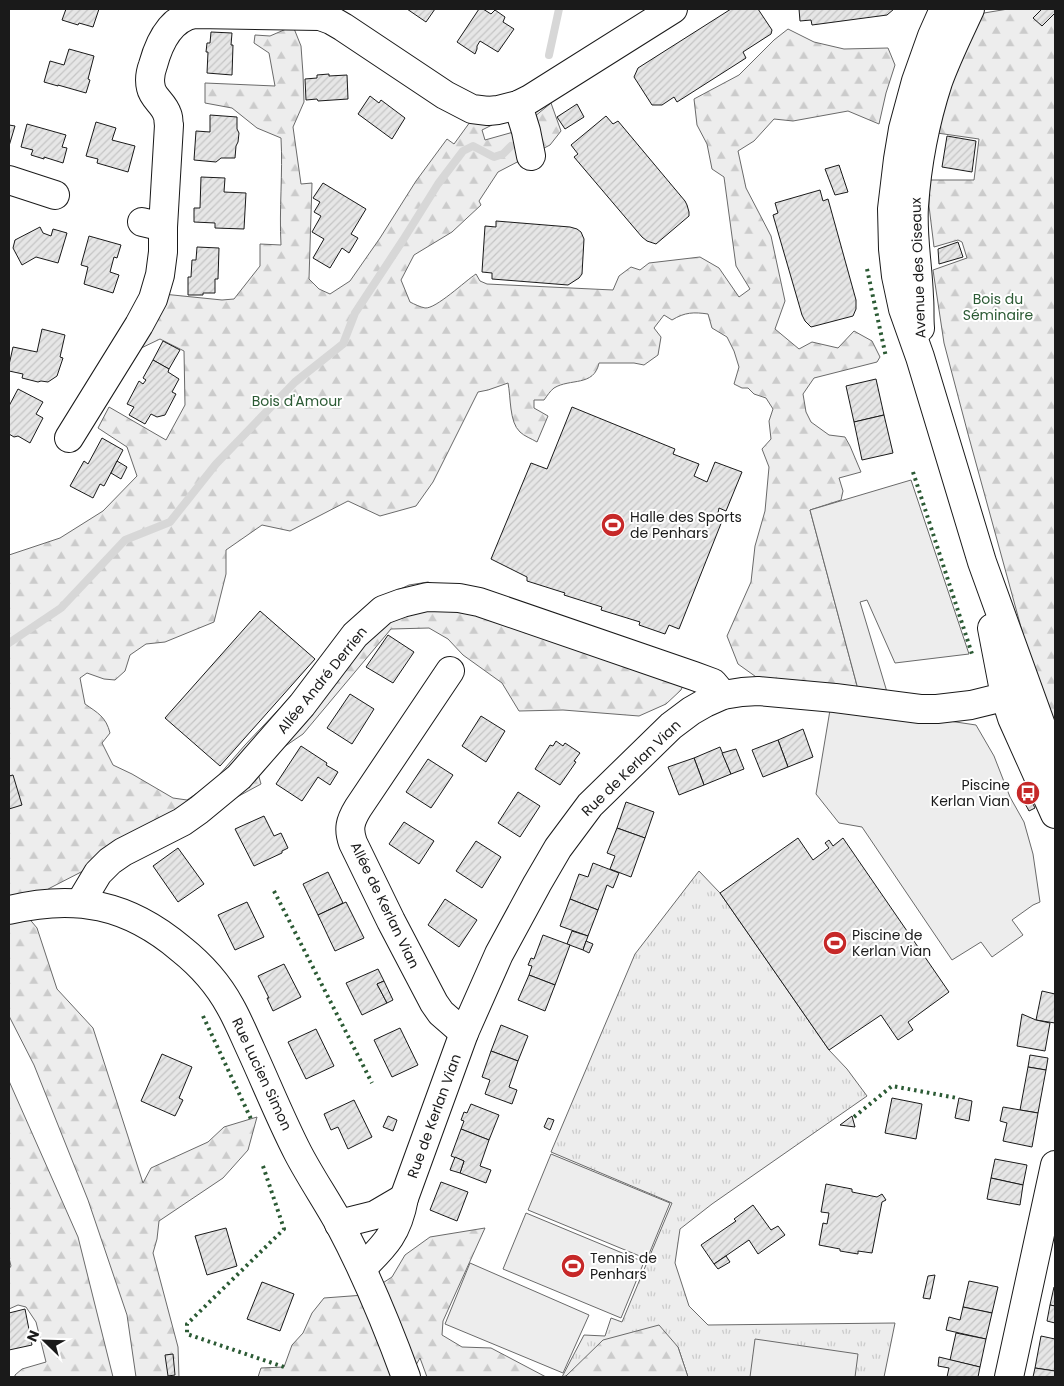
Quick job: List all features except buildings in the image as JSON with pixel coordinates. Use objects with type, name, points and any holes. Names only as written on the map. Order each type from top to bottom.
[{"type":"street","points":[[69,438],[134,334],[153,299],[160,275],[163,252],[153,225],[169,125],[168,114],[151,91],[149,82],[155,56],[166,34],[180,19],[195,12],[243,12],[320,16],[343,27],[445,95],[472,109],[488,111],[518,105],[673,9]]},
{"type":"street","name":"Avenue des Oiseaux","points":[[944,9],[921,65],[907,113],[898,159],[892,209],[896,276],[903,309],[920,356],[982,562],[1017,694],[1055,764]]},
{"type":"street","name":"Avenue des Oiseaux","points":[[920,356],[919,296],[914,250],[914,206],[920,153],[927,119],[938,82],[970,9]]},
{"type":"street","points":[[518,105],[531,156]]},
{"type":"street","points":[[10,181],[54,195]]},
{"type":"street","name":"Allée André Derrien","points":[[80,903],[98,873],[110,860],[182,822],[239,777],[302,705],[355,635],[383,610],[402,602],[427,597],[459,598],[479,602],[718,689]]},
{"type":"street","name":"Allée de Kerlan Vian","points":[[450,671],[358,808],[353,817],[350,834],[391,921],[434,1003],[441,1013],[464,1033]]},
{"type":"street","name":"Rue de Kerlan Vian","points":[[362,1268],[388,1242],[397,1226],[404,1198],[464,1033],[499,954],[516,921],[558,848],[590,805],[671,726],[698,707],[718,689],[835,698],[920,709],[971,706],[1017,694]]},
{"type":"street","name":"Avenue des Oiseaux","points":[[1017,694],[1012,718],[1055,814]]},
{"type":"street","name":"Rue Lucien Simon","points":[[9,910],[60,902],[80,903],[125,914],[155,928],[207,973],[231,1007],[298,1153],[362,1268],[406,1377]]},
{"type":"street","points":[[1009,1377],[1055,1165]]},
{"type":"street","points":[[339,1224],[375,1215],[404,1198]]},
{"type":"green space","name":"Bois du Séminaire","points":[[1008,9],[1055,9],[1055,730],[1030,660],[968,434],[944,343],[933,270],[967,258],[962,242],[958,240],[934,247],[929,206],[930,180],[974,180],[979,139],[937,133],[959,55],[984,13]]},
{"type":"green space","name":"Bois d'Amour","points":[[293,26],[301,46],[304,102],[293,127],[301,184],[312,183],[309,279],[319,289],[330,294],[350,281],[416,181],[447,139],[454,144],[470,122],[492,125],[482,130],[485,140],[517,131],[551,103],[561,131],[550,145],[498,172],[479,201],[481,205],[452,232],[414,255],[401,280],[410,302],[425,308],[443,300],[476,274],[480,281],[487,284],[613,290],[619,276],[631,267],[640,270],[649,263],[700,257],[719,268],[739,297],[750,289],[736,266],[724,177],[712,169],[707,144],[697,125],[694,99],[739,75],[774,40],[788,29],[814,42],[844,49],[888,48],[895,65],[879,124],[848,111],[793,121],[774,119],[754,141],[738,151],[746,188],[771,236],[785,301],[775,329],[799,349],[812,342],[838,348],[854,331],[872,341],[880,357],[877,362],[814,378],[803,394],[806,412],[811,422],[829,435],[845,437],[861,472],[839,478],[843,491],[841,500],[810,510],[859,693],[766,684],[738,664],[727,636],[751,582],[755,546],[765,511],[769,467],[762,449],[771,439],[769,421],[773,409],[766,398],[754,394],[748,388],[742,388],[734,384],[739,367],[727,337],[712,328],[708,314],[698,313],[685,314],[672,320],[664,315],[654,328],[661,337],[658,355],[644,365],[634,363],[599,363],[596,371],[587,379],[560,385],[554,388],[544,400],[534,400],[534,408],[548,416],[537,442],[516,428],[512,416],[508,383],[478,392],[433,482],[416,506],[380,516],[348,501],[290,531],[262,525],[226,550],[226,574],[214,622],[165,642],[146,644],[130,655],[125,671],[115,680],[104,679],[87,673],[80,678],[85,704],[101,716],[110,733],[102,743],[113,765],[173,798],[187,800],[213,782],[245,745],[318,668],[346,631],[372,602],[409,585],[428,582],[686,678],[681,690],[666,704],[639,716],[563,710],[519,711],[502,683],[463,655],[448,639],[429,628],[391,629],[303,734],[256,766],[261,784],[237,797],[221,800],[50,888],[33,899],[17,904],[37,928],[57,989],[93,1028],[143,1183],[151,1168],[208,1142],[224,1127],[257,1117],[248,1150],[223,1178],[159,1221],[153,1253],[178,1347],[179,1377],[136,1377],[127,1315],[88,1200],[34,1065],[9,1016],[9,555],[60,538],[103,511],[137,476],[127,447],[98,428],[109,407],[166,440],[185,405],[184,351],[160,339],[135,351],[163,294],[222,300],[234,299],[260,266],[260,244],[281,245],[281,138],[257,128],[232,108],[205,103],[205,83],[275,86],[269,53],[254,43],[255,35],[270,36]]},
{"type":"green space","points":[[699,871],[720,893],[829,1050],[847,1069],[867,1096],[712,1204],[680,1229],[675,1263],[689,1306],[708,1325],[895,1323],[884,1377],[688,1377],[678,1347],[562,1377],[584,1335],[605,1336],[611,1318],[622,1322],[672,1203],[551,1152],[635,954]]},
{"type":"green space","points":[[9,1081],[78,1237],[113,1377],[15,1377],[22,1369],[46,1362],[36,1322],[26,1307],[18,1305],[9,1309],[9,1269],[11,1266],[9,1258]]},
{"type":"green space","points":[[485,1228],[443,1321],[442,1335],[462,1347],[491,1348],[546,1377],[427,1377],[420,1358],[409,1377],[258,1377],[261,1368],[284,1367],[292,1345],[303,1333],[312,1313],[324,1298],[364,1295],[392,1277],[405,1255],[430,1237]]},
{"type":"green space","points":[[659,1325],[678,1347],[688,1377],[565,1377],[603,1340]]},
{"type":"shaded area","points":[[911,480],[969,654],[895,663],[867,600],[860,602],[887,692],[859,693],[810,510]]},
{"type":"shaded area","points":[[830,710],[929,718],[976,725],[994,756],[1010,797],[1024,822],[1033,854],[1040,902],[1012,920],[1023,935],[992,957],[981,942],[952,960],[862,827],[839,823],[816,794]]},
{"type":"shaded area","points":[[551,1154],[670,1203],[647,1259],[528,1210]]},
{"type":"shaded area","name":"Tennis de Penhars","points":[[526,1213],[644,1262],[621,1318],[503,1269]]},
{"type":"shaded area","points":[[470,1263],[589,1315],[563,1373],[445,1324]]},
{"type":"shaded area","points":[[755,1339],[858,1354],[855,1377],[750,1377]]},
{"type":"waterway","points":[[549,55],[559,9]]},
{"type":"waterway","points":[[9,643],[61,608],[125,540],[170,522],[216,464],[295,382],[343,344],[355,313],[438,184],[463,151],[473,146],[494,157],[503,154],[511,146]]},
{"type":"hedge","points":[[867,269],[886,357]]},
{"type":"hedge","points":[[913,472],[972,654]]},
{"type":"hedge","points":[[274,891],[372,1083]]},
{"type":"hedge","points":[[203,1016],[251,1119]]},
{"type":"hedge","points":[[854,1117],[892,1086],[957,1098]]},
{"type":"hedge","points":[[263,1166],[284,1229],[187,1324],[187,1334],[284,1367]]},
{"type":"place","name":"Halle des Sports de Penhars","points":[[613,525]]},
{"type":"place","name":"Piscine Kerlan Vian","points":[[1028,793]]},
{"type":"place","name":"Piscine de Kerlan Vian","points":[[835,943]]},
{"type":"place","name":"Tennis de Penhars","points":[[573,1266]]}]
